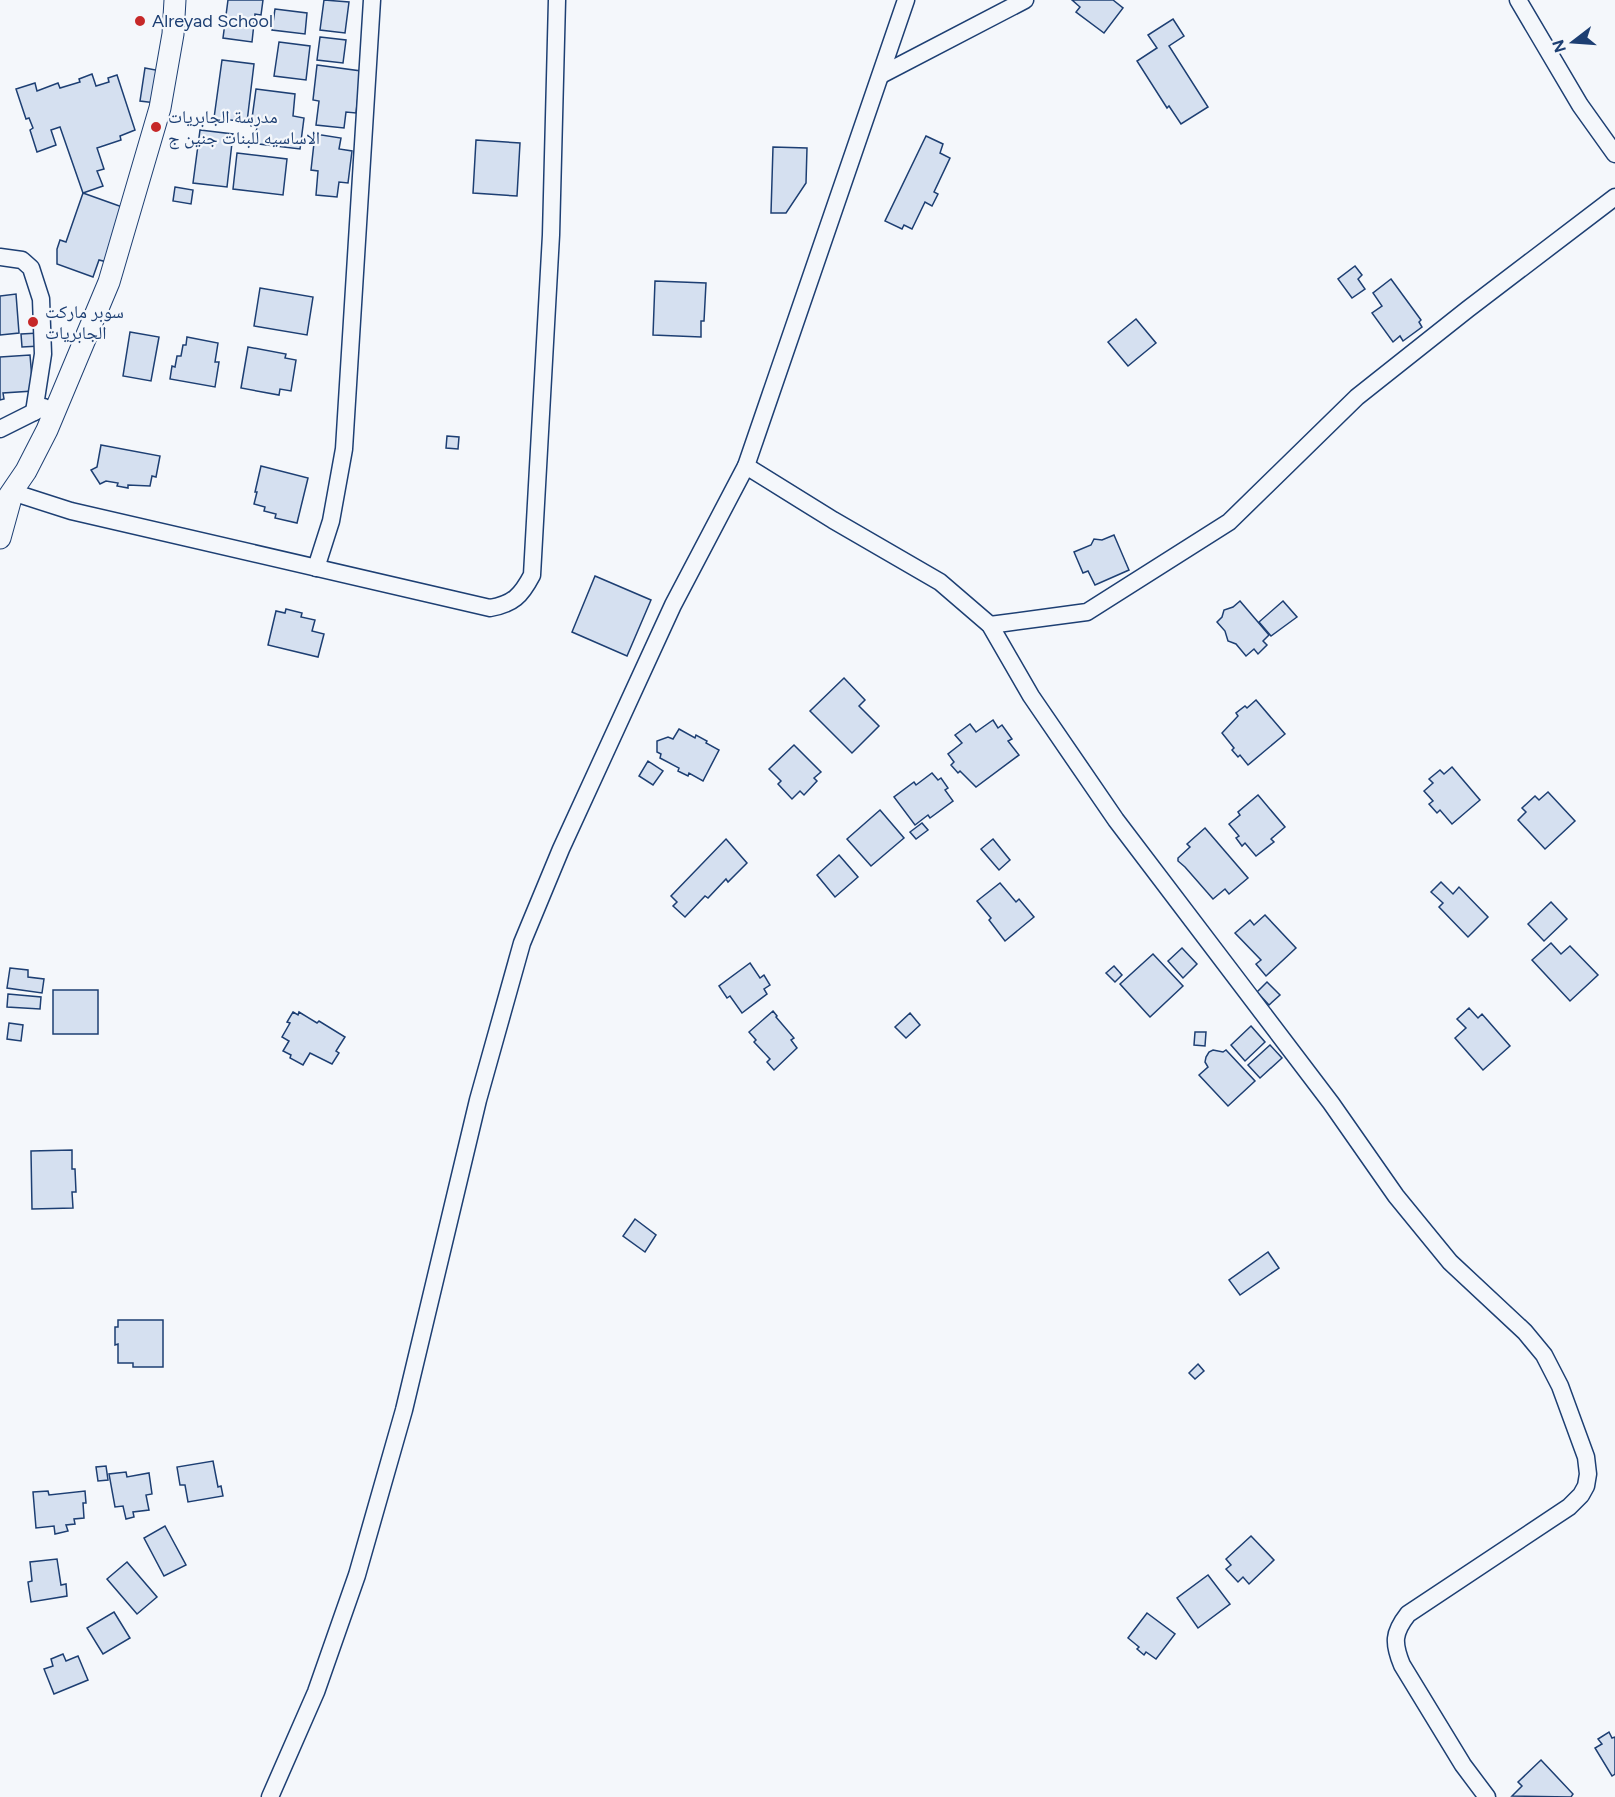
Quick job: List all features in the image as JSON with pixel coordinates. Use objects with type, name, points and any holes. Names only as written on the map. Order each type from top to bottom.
[{"type":"street","points":[[0,509],[26,471],[59,401],[109,282],[157,119],[174,34],[175,0]]},
{"type":"street","points":[[316,568],[331,521],[344,449],[372,0]]},
{"type":"street","points":[[12,492],[71,511],[490,608],[506,605],[523,593],[532,575],[551,235],[557,0]]},
{"type":"street","points":[[270,1797],[316,1692],[357,1575],[404,1410],[478,1100],[522,943],[561,849],[673,605],[746,466],[906,0]]},
{"type":"street","points":[[881,75],[1025,0]]},
{"type":"street","points":[[1518,0],[1580,105],[1615,153]]},
{"type":"street","points":[[990,625],[1087,612],[1229,522],[1357,397],[1615,197]]},
{"type":"street","points":[[0,257],[22,260],[31,268],[41,299],[43,354],[34,412]]},
{"type":"street","points":[[0,429],[59,401]]},
{"type":"street","points":[[746,466],[940,582],[990,625],[1031,696],[1116,820],[1331,1103],[1396,1196],[1450,1262],[1525,1332],[1544,1355],[1560,1386],[1586,1457],[1588,1474],[1586,1486],[1569,1507],[1408,1614],[1399,1625],[1395,1638],[1395,1649],[1402,1665],[1463,1766],[1487,1797]]},
{"type":"street","points":[[0,538],[12,492]]},
{"type":"building","points":[[228,0],[263,0],[261,15],[255,14],[252,42],[223,38]]},
{"type":"building","points":[[324,0],[349,2],[345,33],[320,30]]},
{"type":"building","points":[[1072,0],[1113,0],[1123,8],[1104,33],[1076,12],[1080,7]]},
{"type":"building","points":[[275,9],[307,13],[305,34],[272,30]]},
{"type":"building","points":[[1173,19],[1184,36],[1169,46],[1208,107],[1181,124],[1169,106],[1167,108],[1137,61],[1157,48],[1148,35]]},
{"type":"building","points":[[320,37],[346,40],[343,63],[317,60]]},
{"type":"building","points":[[279,42],[310,46],[306,80],[274,76]]},
{"type":"building","points":[[222,60],[254,64],[247,122],[214,118]]},
{"type":"building","points":[[317,65],[361,71],[356,113],[346,112],[344,128],[316,125],[319,101],[313,100]]},
{"type":"building","points":[[145,68],[161,71],[156,103],[140,101]]},
{"type":"building","points":[[92,74],[96,86],[109,82],[108,78],[117,75],[135,130],[120,136],[121,140],[97,148],[104,169],[97,171],[103,186],[83,193],[60,127],[51,130],[56,145],[37,152],[30,130],[33,128],[29,118],[26,119],[16,89],[35,83],[37,91],[58,83],[60,88],[80,82],[79,79]]},
{"type":"building","points":[[256,89],[295,94],[293,116],[304,118],[300,149],[259,144],[259,139],[255,139],[257,127],[251,126]]},
{"type":"building","points":[[200,130],[233,134],[227,187],[193,183]]},
{"type":"building","points":[[315,134],[341,138],[339,149],[352,151],[348,183],[339,182],[337,197],[316,195],[318,171],[311,170]]},
{"type":"building","points":[[926,136],[943,144],[940,153],[950,158],[934,192],[938,194],[932,206],[925,202],[912,229],[904,225],[902,229],[885,221]]},
{"type":"building","points":[[476,140],[520,143],[517,196],[473,193]]},
{"type":"building","points":[[773,147],[807,148],[806,183],[786,213],[771,213]]},
{"type":"building","points":[[237,153],[287,159],[283,195],[233,189]]},
{"type":"building","points":[[175,187],[193,190],[191,204],[173,201]]},
{"type":"building","points":[[83,193],[125,208],[107,262],[99,260],[93,277],[57,264],[57,249],[60,240],[66,242]]},
{"type":"building","points":[[1355,266],[1362,275],[1358,279],[1365,289],[1352,298],[1338,279]]},
{"type":"building","points":[[1391,279],[1421,320],[1419,322],[1422,327],[1403,341],[1400,336],[1393,342],[1372,313],[1382,306],[1373,293]]},
{"type":"building","points":[[655,281],[706,283],[701,337],[653,335]]},
{"type":"building","points":[[260,288],[313,297],[307,335],[254,326]]},
{"type":"building","points":[[16,294],[19,333],[0,335],[0,296]]},
{"type":"building","points":[[1136,319],[1156,343],[1128,366],[1108,342]]},
{"type":"building","points":[[130,332],[159,337],[151,381],[123,376]]},
{"type":"building","points":[[39,333],[40,346],[22,347],[21,334]]},
{"type":"building","points":[[187,337],[218,343],[215,362],[219,362],[215,387],[170,379],[172,366],[175,367],[177,356],[181,356]]},
{"type":"building","points":[[248,347],[286,354],[285,358],[296,360],[291,391],[280,389],[279,395],[241,388]]},
{"type":"building","points":[[30,355],[33,391],[3,393],[4,399],[0,400],[0,357]]},
{"type":"building","points":[[447,436],[459,437],[458,449],[446,448]]},
{"type":"building","points":[[101,445],[160,456],[156,477],[152,476],[150,486],[128,485],[128,488],[106,481],[100,484],[91,470],[97,467]]},
{"type":"building","points":[[261,466],[308,478],[297,523],[275,518],[276,514],[264,511],[265,507],[254,504]]},
{"type":"building","points":[[1114,535],[1129,570],[1095,585],[1088,571],[1083,573],[1074,552],[1091,545],[1094,539],[1102,540]]},
{"type":"building","points":[[595,576],[651,600],[627,656],[572,632]]},
{"type":"building","points":[[1240,601],[1269,635],[1263,641],[1267,645],[1258,654],[1254,649],[1246,656],[1236,644],[1228,641],[1225,631],[1217,622],[1224,610]]},
{"type":"building","points":[[1283,601],[1297,617],[1271,636],[1259,622]]},
{"type":"building","points":[[286,609],[302,613],[301,617],[315,620],[312,631],[324,634],[318,657],[268,645],[276,611],[285,613]]},
{"type":"building","points":[[844,678],[865,700],[859,706],[879,726],[852,753],[810,711]]},
{"type":"building","points":[[1256,700],[1285,734],[1248,765],[1240,755],[1238,757],[1232,750],[1234,748],[1222,733],[1238,716],[1236,713],[1245,706],[1247,708]]},
{"type":"building","points":[[993,720],[998,728],[1002,725],[1012,739],[1008,741],[1019,755],[976,787],[951,765],[954,762],[948,754],[962,743],[955,735],[970,724],[976,732]]},
{"type":"building","points":[[679,729],[695,738],[696,735],[719,750],[703,781],[689,773],[688,776],[678,771],[679,768],[660,758],[661,754],[657,752],[657,741],[668,737],[673,739]]},
{"type":"building","points":[[794,745],[821,772],[814,778],[817,781],[804,795],[800,791],[792,799],[778,784],[781,781],[769,769]]},
{"type":"building","points":[[648,761],[663,771],[653,785],[639,776]]},
{"type":"building","points":[[1452,767],[1480,800],[1452,824],[1440,810],[1437,813],[1429,804],[1433,801],[1424,791],[1433,783],[1429,779],[1440,770],[1444,774]]},
{"type":"building","points":[[932,773],[938,780],[941,778],[948,788],[945,790],[953,801],[930,818],[928,815],[915,825],[894,797],[914,782],[916,785]]},
{"type":"building","points":[[1548,792],[1575,821],[1545,849],[1518,820],[1526,812],[1522,808],[1535,796],[1539,800]]},
{"type":"building","points":[[1258,795],[1285,827],[1271,839],[1274,842],[1256,856],[1245,843],[1242,846],[1236,838],[1239,836],[1229,824],[1240,815],[1238,812]]},
{"type":"building","points":[[880,810],[904,838],[871,866],[847,839]]},
{"type":"building","points":[[922,823],[928,830],[916,839],[910,832]]},
{"type":"building","points":[[1205,828],[1248,878],[1229,894],[1225,889],[1213,899],[1178,861],[1178,858],[1190,847],[1187,844]]},
{"type":"building","points":[[726,839],[747,863],[728,882],[726,879],[708,898],[705,896],[685,917],[673,906],[677,902],[671,896]]},
{"type":"building","points":[[993,839],[1010,860],[999,870],[981,849]]},
{"type":"building","points":[[839,855],[858,877],[835,897],[817,875]]},
{"type":"building","points":[[1441,882],[1453,894],[1459,887],[1488,917],[1468,937],[1439,907],[1443,903],[1431,892]]},
{"type":"building","points":[[1000,883],[1016,902],[1019,899],[1034,917],[1005,941],[977,901]]},
{"type":"building","points":[[1551,902],[1567,919],[1544,941],[1528,924]]},
{"type":"building","points":[[1265,915],[1296,948],[1266,976],[1256,964],[1261,960],[1235,933],[1250,920],[1254,925]]},
{"type":"building","points":[[1551,943],[1561,954],[1570,946],[1598,975],[1570,1001],[1532,960]]},
{"type":"building","points":[[1182,948],[1197,964],[1183,978],[1168,961]]},
{"type":"building","points":[[1153,954],[1183,986],[1150,1017],[1120,984]]},
{"type":"building","points":[[750,963],[760,978],[764,975],[770,985],[764,989],[767,994],[742,1013],[730,996],[727,998],[719,986]]},
{"type":"building","points":[[1114,966],[1122,975],[1115,982],[1106,973]]},
{"type":"building","points":[[10,968],[28,970],[28,977],[44,979],[42,993],[7,988]]},
{"type":"building","points":[[1267,982],[1280,995],[1269,1005],[1257,992]]},
{"type":"building","points":[[53,990],[98,990],[98,1034],[53,1034]]},
{"type":"building","points":[[8,994],[41,997],[40,1009],[7,1007]]},
{"type":"building","points":[[1469,1008],[1478,1018],[1482,1014],[1510,1046],[1483,1070],[1455,1038],[1466,1028],[1457,1019]]},
{"type":"building","points":[[773,1011],[794,1038],[791,1040],[797,1048],[774,1070],[767,1062],[770,1059],[754,1042],[756,1040],[749,1032]]},
{"type":"building","points":[[293,1012],[298,1015],[299,1012],[317,1023],[319,1021],[345,1037],[336,1051],[339,1053],[332,1064],[310,1053],[303,1065],[283,1051],[289,1041],[282,1037]]},
{"type":"building","points":[[910,1013],[920,1025],[906,1038],[895,1027]]},
{"type":"building","points":[[9,1023],[23,1025],[21,1041],[7,1039]]},
{"type":"building","points":[[1251,1026],[1265,1042],[1245,1061],[1231,1045]]},
{"type":"building","points":[[1195,1032],[1206,1032],[1205,1046],[1194,1045]]},
{"type":"building","points":[[1270,1045],[1282,1058],[1260,1078],[1248,1065]]},
{"type":"building","points":[[1213,1050],[1223,1052],[1226,1050],[1255,1081],[1228,1106],[1199,1075],[1208,1067],[1205,1062],[1206,1057]]},
{"type":"building","points":[[72,1150],[72,1169],[75,1169],[76,1192],[72,1192],[73,1208],[32,1209],[31,1151]]},
{"type":"building","points":[[635,1219],[656,1235],[645,1252],[623,1236]]},
{"type":"building","points":[[1268,1252],[1279,1268],[1240,1295],[1229,1280]]},
{"type":"building","points":[[118,1320],[163,1320],[163,1367],[133,1367],[133,1363],[118,1363],[115,1327],[118,1327]]},
{"type":"building","points":[[1198,1364],[1204,1371],[1195,1379],[1189,1373]]},
{"type":"building","points":[[213,1461],[218,1487],[221,1486],[223,1496],[188,1502],[185,1485],[180,1485],[177,1467]]},
{"type":"building","points":[[106,1466],[108,1480],[98,1481],[96,1467]]},
{"type":"building","points":[[126,1472],[127,1477],[149,1473],[152,1494],[146,1495],[149,1510],[133,1512],[134,1517],[126,1519],[123,1506],[115,1507],[109,1474]]},
{"type":"building","points":[[48,1491],[49,1495],[85,1491],[84,1518],[74,1519],[75,1524],[66,1525],[68,1531],[55,1534],[54,1526],[36,1528],[33,1492]]},
{"type":"building","points":[[165,1526],[186,1565],[164,1576],[144,1538]]},
{"type":"building","points":[[1251,1536],[1274,1560],[1249,1584],[1243,1577],[1238,1582],[1226,1569],[1231,1565],[1226,1559]]},
{"type":"building","points":[[57,1559],[61,1585],[66,1584],[67,1596],[31,1602],[28,1582],[32,1581],[30,1562]]},
{"type":"building","points":[[127,1562],[157,1597],[137,1614],[107,1579]]},
{"type":"building","points":[[1208,1575],[1230,1604],[1198,1628],[1177,1598]]},
{"type":"building","points":[[114,1612],[130,1638],[103,1654],[87,1628]]},
{"type":"building","points":[[1147,1613],[1175,1634],[1156,1659],[1146,1652],[1144,1655],[1137,1649],[1139,1647],[1128,1638]]},
{"type":"building","points":[[63,1654],[66,1661],[78,1656],[88,1680],[54,1694],[44,1669],[53,1666],[51,1659]]},
{"type":"building","points":[[1609,1732],[1612,1738],[1615,1737],[1615,1774],[1612,1776],[1595,1748],[1602,1744],[1598,1739]]},
{"type":"building","points":[[1541,1760],[1573,1794],[1571,1797],[1512,1796],[1522,1786],[1518,1782]]},
{"type":"place","name":"Alreyad School","points":[[140,21]]},
{"type":"place","name":"مدرسة الجابريات الاساسيه للبنات جنين ج","points":[[156,127]]},
{"type":"place","name":"سوبر ماركت الجابريات","points":[[33,322]]}]
